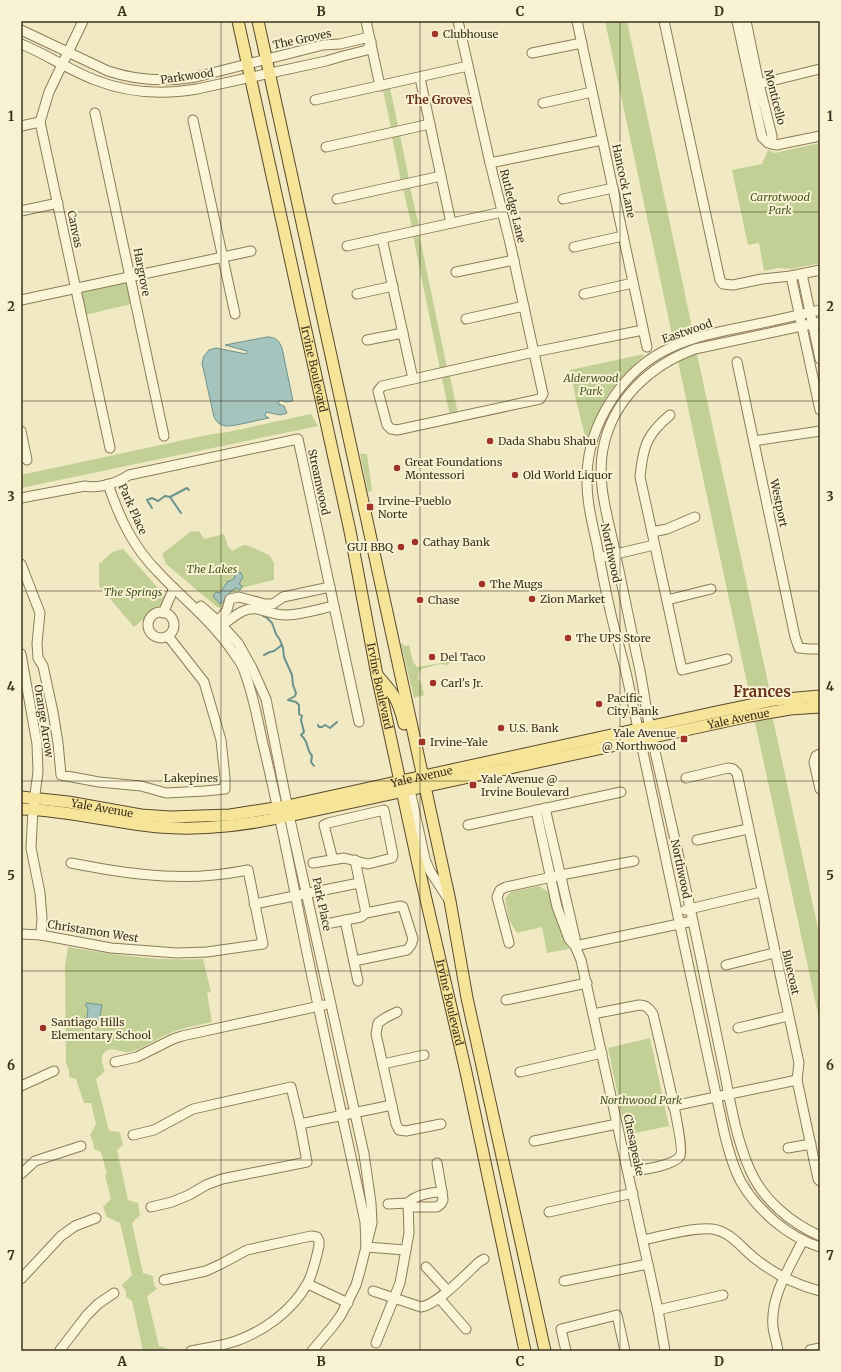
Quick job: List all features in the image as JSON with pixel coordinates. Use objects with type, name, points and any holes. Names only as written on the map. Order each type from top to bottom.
[{"type":"main road","name":"Irvine Boulevard","points":[[238,21],[353,546],[377,675],[404,787],[525,1351]]},
{"type":"main road","name":"Irvine Boulevard","points":[[258,21],[421,780],[450,901],[469,1005],[545,1351]]},
{"type":"main road","points":[[377,675],[393,692],[397,701],[421,780]]},
{"type":"main road","name":"Yale Avenue","points":[[651,733],[774,700],[820,696]]},
{"type":"main road","name":"Yale Avenue","points":[[21,797],[34,804],[112,822],[179,828],[226,826],[284,812],[404,787],[421,780],[640,735],[775,711],[820,707]]},
{"type":"main road","name":"Yale Avenue","points":[[21,809],[34,804]]},
{"type":"street","name":"Canvas","points":[[83,21],[49,92],[40,122],[110,448]]},
{"type":"street","points":[[366,21],[380,86]]},
{"type":"street","name":"Rutledge Lane","points":[[413,379],[382,386],[379,389],[385,422],[389,427],[397,430],[540,399],[543,394],[514,260],[490,163],[458,21]]},
{"type":"street","name":"Hancock Lane","points":[[577,21],[647,347]]},
{"type":"street","points":[[664,21],[720,280],[723,284],[733,285],[820,270]]},
{"type":"street","name":"Monticello","points":[[736,21],[755,85]]},
{"type":"street","name":"Monticello","points":[[746,21],[762,138],[768,143],[782,144],[820,136]]},
{"type":"street","name":"Parkwood","points":[[21,30],[92,65],[115,74],[138,79],[158,81],[178,80],[247,64]]},
{"type":"street","name":"The Groves","points":[[247,64],[323,45],[340,44],[366,38],[371,42]]},
{"type":"street","points":[[269,73],[326,62],[366,50],[371,42]]},
{"type":"street","points":[[532,53],[582,43]]},
{"type":"street","name":"Parkwood","points":[[21,44],[96,80],[115,87],[136,91],[182,91],[269,73]]},
{"type":"street","points":[[315,100],[420,78],[468,66]]},
{"type":"street","points":[[755,85],[820,69]]},
{"type":"street","points":[[420,78],[451,223]]},
{"type":"street","points":[[543,103],[592,92]]},
{"type":"street","name":"Hargrove","points":[[95,113],[164,436]]},
{"type":"street","points":[[193,120],[235,314]]},
{"type":"street","points":[[21,126],[40,122]]},
{"type":"street","points":[[326,147],[430,124]]},
{"type":"street","points":[[490,163],[602,140]]},
{"type":"street","points":[[336,199],[441,176]]},
{"type":"street","points":[[563,199],[613,188]]},
{"type":"street","points":[[21,211],[58,203]]},
{"type":"street","points":[[347,246],[502,212]]},
{"type":"street","points":[[574,248],[623,236]]},
{"type":"street","points":[[382,238],[413,379],[643,330]]},
{"type":"street","points":[[21,300],[251,251]]},
{"type":"street","points":[[456,272],[514,260]]},
{"type":"street","points":[[802,274],[810,313],[816,323],[820,360]]},
{"type":"street","points":[[791,276],[820,410]]},
{"type":"street","points":[[584,294],[633,283]]},
{"type":"street","points":[[357,294],[393,286]]},
{"type":"street","points":[[466,319],[524,306]]},
{"type":"street","name":"Eastwood","points":[[586,475],[592,444],[599,424],[620,388],[646,363],[670,348],[701,337],[820,310]]},
{"type":"street","name":"Eastwood","points":[[601,476],[603,449],[607,435],[618,410],[640,381],[653,370],[679,355],[695,349],[816,323]]},
{"type":"street","points":[[367,340],[403,333]]},
{"type":"street","name":"Westport","points":[[737,362],[794,638],[799,648],[809,650],[820,649]]},
{"type":"street","points":[[670,415],[652,433],[645,446],[640,477],[682,670],[727,659]]},
{"type":"street","points":[[21,431],[26,460]]},
{"type":"street","points":[[754,441],[820,431]]},
{"type":"street","name":"Streamwood","points":[[108,484],[120,481],[129,475],[298,439],[359,722]]},
{"type":"street","name":"Northwood","points":[[586,475],[588,501],[599,558],[640,735],[717,1097],[733,1163],[749,1194],[762,1210],[780,1225],[803,1240],[820,1248]]},
{"type":"street","name":"Northwood","points":[[601,476],[615,555],[638,658],[651,733],[742,1148],[750,1171],[758,1186],[779,1210],[807,1230],[820,1236]]},
{"type":"street","points":[[21,498],[85,486],[92,488],[108,484]]},
{"type":"street","name":"Park Place","points":[[108,484],[114,504],[124,525],[146,559],[222,635],[243,666],[307,894],[364,1154],[371,1203],[372,1223],[360,1271],[348,1302],[333,1326],[312,1351]]},
{"type":"street","points":[[652,532],[667,529],[695,517]]},
{"type":"street","points":[[599,558],[654,545]]},
{"type":"street","points":[[21,564],[40,613],[37,643],[38,658],[21,656]]},
{"type":"street","points":[[221,623],[230,599],[239,597],[265,604],[273,604],[283,598],[330,587]]},
{"type":"street","points":[[163,613],[174,588]]},
{"type":"street","points":[[667,600],[711,589]]},
{"type":"street","name":"Park Place","points":[[184,596],[203,607],[221,623],[238,643],[252,668],[266,699],[284,812],[295,896],[365,1222],[366,1247]]},
{"type":"street","points":[[221,623],[246,610],[259,609],[272,613],[291,615],[334,606]]},
{"type":"street","points":[[156,614],[167,614],[173,621],[173,629],[168,636],[161,638],[157,637],[154,636],[149,630],[150,619],[156,614]]},
{"type":"street","name":"Lakepines","points":[[38,658],[43,666],[53,712],[61,775],[99,782],[141,786],[166,793],[205,792],[225,789],[221,740],[204,682],[168,636]]},
{"type":"street","name":"Orange Arrow","points":[[21,656],[26,712],[37,744],[38,772],[31,848],[40,893],[42,918],[41,935]]},
{"type":"street","points":[[818,755],[814,762],[820,789]]},
{"type":"street","name":"Bluecoat","points":[[686,778],[723,769],[733,769],[736,772],[798,1063],[796,1080],[818,1179],[820,1181]]},
{"type":"street","points":[[404,787],[425,859],[430,871],[450,901]]},
{"type":"street","points":[[468,825],[621,792]]},
{"type":"street","points":[[313,863],[333,860],[344,858],[368,864],[392,858],[393,855],[384,810],[324,825],[333,860]]},
{"type":"street","name":"Chesapeake","points":[[541,810],[561,875],[575,938],[575,946]]},
{"type":"street","name":"Chesapeake","points":[[541,810],[557,907],[569,939],[575,946],[581,960],[633,1193],[658,1310],[665,1351]]},
{"type":"street","points":[[697,840],[748,829]]},
{"type":"street","points":[[355,860],[366,913]]},
{"type":"street","points":[[509,943],[497,897],[500,890],[506,887],[551,877],[634,861]]},
{"type":"street","points":[[71,863],[109,871],[170,876],[214,875],[248,870],[254,904],[360,883]]},
{"type":"street","points":[[677,911],[761,892]]},
{"type":"street","name":"Christamon West","points":[[21,934],[41,935],[112,948],[171,952],[207,952],[263,944],[254,904]]},
{"type":"street","points":[[326,924],[361,917],[366,913],[403,907],[413,939],[407,950],[354,961]]},
{"type":"street","points":[[345,920],[358,981]]},
{"type":"street","points":[[575,946],[693,921]]},
{"type":"street","points":[[726,965],[774,953]]},
{"type":"street","points":[[506,1000],[586,983]]},
{"type":"street","points":[[115,1062],[137,1057],[182,1036],[331,1003]]},
{"type":"street","points":[[593,1014],[638,1005],[647,1007],[653,1014],[682,1149],[680,1157],[672,1163],[628,1172]]},
{"type":"street","points":[[397,1012],[384,1018],[378,1023],[376,1034],[396,1124],[399,1130],[406,1131],[441,1124]]},
{"type":"street","points":[[738,1028],[788,1016]]},
{"type":"street","points":[[520,1072],[602,1053]]},
{"type":"street","points":[[383,1064],[424,1055]]},
{"type":"street","points":[[21,1086],[54,1071]]},
{"type":"street","points":[[673,1106],[796,1080]]},
{"type":"street","points":[[133,1135],[154,1130],[193,1109],[291,1087],[307,1162],[222,1179],[206,1185],[181,1199],[151,1207]]},
{"type":"street","points":[[300,1124],[342,1114],[392,1105]]},
{"type":"street","points":[[534,1142],[617,1124]]},
{"type":"street","points":[[788,1148],[811,1144]]},
{"type":"street","points":[[21,1174],[35,1161],[81,1146]]},
{"type":"street","points":[[388,1204],[408,1203],[413,1207],[437,1207],[441,1204],[443,1200],[437,1163]]},
{"type":"street","points":[[376,1343],[395,1299],[400,1283],[409,1233],[408,1203],[412,1198],[434,1192],[442,1192]]},
{"type":"street","points":[[549,1212],[633,1193]]},
{"type":"street","points":[[21,1279],[61,1236],[75,1226],[96,1218]]},
{"type":"street","points":[[643,1240],[700,1228],[714,1229],[726,1234],[756,1260],[784,1278],[808,1288],[820,1291]]},
{"type":"street","points":[[164,1280],[206,1271],[247,1250],[311,1236],[317,1237],[319,1246],[308,1284],[295,1301],[280,1316],[266,1327],[235,1342],[190,1351]]},
{"type":"street","points":[[778,1351],[773,1326],[775,1302],[784,1278],[803,1240]]},
{"type":"street","points":[[366,1247],[406,1250]]},
{"type":"street","points":[[373,1291],[421,1308],[439,1298],[478,1262],[484,1259]]},
{"type":"street","points":[[564,1281],[648,1264]]},
{"type":"street","points":[[426,1267],[447,1290]]},
{"type":"street","points":[[308,1284],[348,1302]]},
{"type":"street","points":[[62,1351],[60,1350],[87,1315],[98,1304],[114,1293]]},
{"type":"street","points":[[658,1310],[723,1295]]},
{"type":"street","points":[[439,1298],[466,1329]]},
{"type":"street","points":[[566,1351],[561,1329],[617,1315],[626,1351]]},
{"type":"street","points":[[810,1350],[820,1348]]},
{"type":"green space","points":[[605,21],[627,21],[693,332],[673,339]]},
{"type":"green space","points":[[390,88],[398,126],[391,128],[383,90]]},
{"type":"green space","points":[[400,135],[409,179],[401,181],[392,137]]},
{"type":"green space","name":"Carrotwood Park","points":[[820,143],[820,263],[792,269],[778,268],[764,271],[759,243],[748,245],[732,170],[762,164],[768,150],[775,153]]},
{"type":"green space","points":[[410,187],[419,226],[412,227],[403,189]]},
{"type":"green space","points":[[419,234],[447,368],[440,369],[413,236]]},
{"type":"green space","points":[[125,280],[131,304],[85,315],[80,291]]},
{"type":"green space","name":"Alderwood Park","points":[[644,354],[617,382],[606,398],[586,440],[570,370]]},
{"type":"green space","points":[[697,354],[770,692],[750,697],[678,361]]},
{"type":"green space","points":[[450,376],[458,414],[450,416],[442,378]]},
{"type":"green space","points":[[311,414],[318,426],[21,488],[21,475]]},
{"type":"green space","points":[[360,454],[367,454],[372,491],[368,492]]},
{"type":"green space","name":"The Lakes","points":[[199,531],[204,539],[224,534],[228,547],[233,551],[244,545],[269,555],[274,563],[274,580],[245,587],[230,594],[220,608],[217,607],[166,564],[162,554],[190,532]]},
{"type":"green space","name":"The Springs","points":[[123,549],[168,599],[134,627],[99,586],[99,564],[111,553]]},
{"type":"green space","points":[[403,643],[404,646],[409,645],[413,662],[417,667],[453,661],[447,665],[440,664],[422,669],[419,672],[418,679],[421,683],[424,695],[414,698],[401,644]]},
{"type":"green space","points":[[773,719],[820,938],[820,1023],[755,722]]},
{"type":"green space","points":[[539,886],[551,894],[559,927],[569,949],[547,953],[542,927],[517,933],[509,920],[505,898],[511,892]]},
{"type":"green space","points":[[68,947],[135,957],[203,959],[211,992],[207,993],[212,1022],[178,1030],[130,1052],[112,1049],[106,1051],[102,1055],[102,1063],[105,1071],[96,1079],[109,1131],[120,1132],[123,1145],[117,1150],[128,1200],[138,1203],[140,1215],[132,1223],[143,1273],[153,1276],[154,1285],[157,1289],[147,1296],[159,1346],[169,1349],[169,1351],[143,1351],[132,1301],[126,1297],[126,1291],[122,1285],[132,1275],[120,1223],[107,1217],[103,1207],[111,1199],[105,1175],[107,1174],[101,1152],[94,1149],[90,1135],[96,1124],[91,1103],[84,1103],[76,1079],[69,1077],[69,1071],[66,1063],[65,965]]},
{"type":"green space","name":"Northwood Park","points":[[650,1038],[669,1126],[626,1135],[608,1048]]},
{"type":"water","points":[[267,337],[276,340],[280,343],[282,348],[293,401],[286,402],[280,400],[278,404],[284,406],[287,413],[280,415],[266,412],[265,416],[269,418],[231,426],[225,426],[217,422],[214,417],[202,363],[204,356],[209,350],[216,348],[246,354],[247,351],[225,345]]},
{"type":"water","points":[[237,571],[241,573],[243,577],[239,584],[242,586],[240,590],[236,588],[233,589],[220,604],[213,596],[216,592],[220,593],[228,581],[235,578],[234,572]]},
{"type":"water","points":[[86,1003],[102,1005],[99,1021],[102,1023],[101,1026],[86,1024],[88,1009]]},
{"type":"waterway","points":[[181,513],[170,497],[187,488],[189,490]]},
{"type":"waterway","points":[[152,508],[147,500],[152,498],[158,501],[165,496],[170,497]]},
{"type":"waterway","points":[[263,616],[272,623],[283,648],[284,657],[292,675],[296,693],[295,696],[288,700],[296,702],[299,705],[299,714],[302,716],[301,720],[304,732],[301,735],[307,743],[312,756],[311,762],[314,766]]},
{"type":"waterway","points":[[264,655],[274,651],[282,645]]},
{"type":"waterway","points":[[318,725],[319,727],[325,725],[330,728],[337,722]]},
{"type":"place","name":"Clubhouse","points":[[435,34]]},
{"type":"place","name":"Dada Shabu Shabu","points":[[490,441]]},
{"type":"place","name":"Great Foundations Montessori","points":[[397,468]]},
{"type":"place","name":"Old World Liquor","points":[[515,475]]},
{"type":"place","name":"Irvine-Pueblo Norte","points":[[370,507]]},
{"type":"place","name":"Cathay Bank","points":[[415,542]]},
{"type":"place","name":"GUI BBQ","points":[[401,547]]},
{"type":"place","name":"The Mugs","points":[[482,584]]},
{"type":"place","name":"Zion Market","points":[[532,599]]},
{"type":"place","name":"Chase","points":[[420,600]]},
{"type":"place","name":"The UPS Store","points":[[568,638]]},
{"type":"place","name":"Del Taco","points":[[432,657]]},
{"type":"place","name":"Carl's Jr.","points":[[433,683]]},
{"type":"place","name":"Pacific City Bank","points":[[599,704]]},
{"type":"place","name":"U.S. Bank","points":[[501,728]]},
{"type":"place","name":"Yale Avenue @ Northwood","points":[[684,739]]},
{"type":"place","name":"Irvine-Yale","points":[[422,742]]},
{"type":"place","name":"Yale Avenue @ Irvine Boulevard","points":[[473,785]]},
{"type":"place","name":"Santiago Hills Elementary School","points":[[43,1028]]},
{"type":"district","name":"The Groves","points":[[439,100]]},
{"type":"district","name":"Frances","points":[[762,692]]}]
